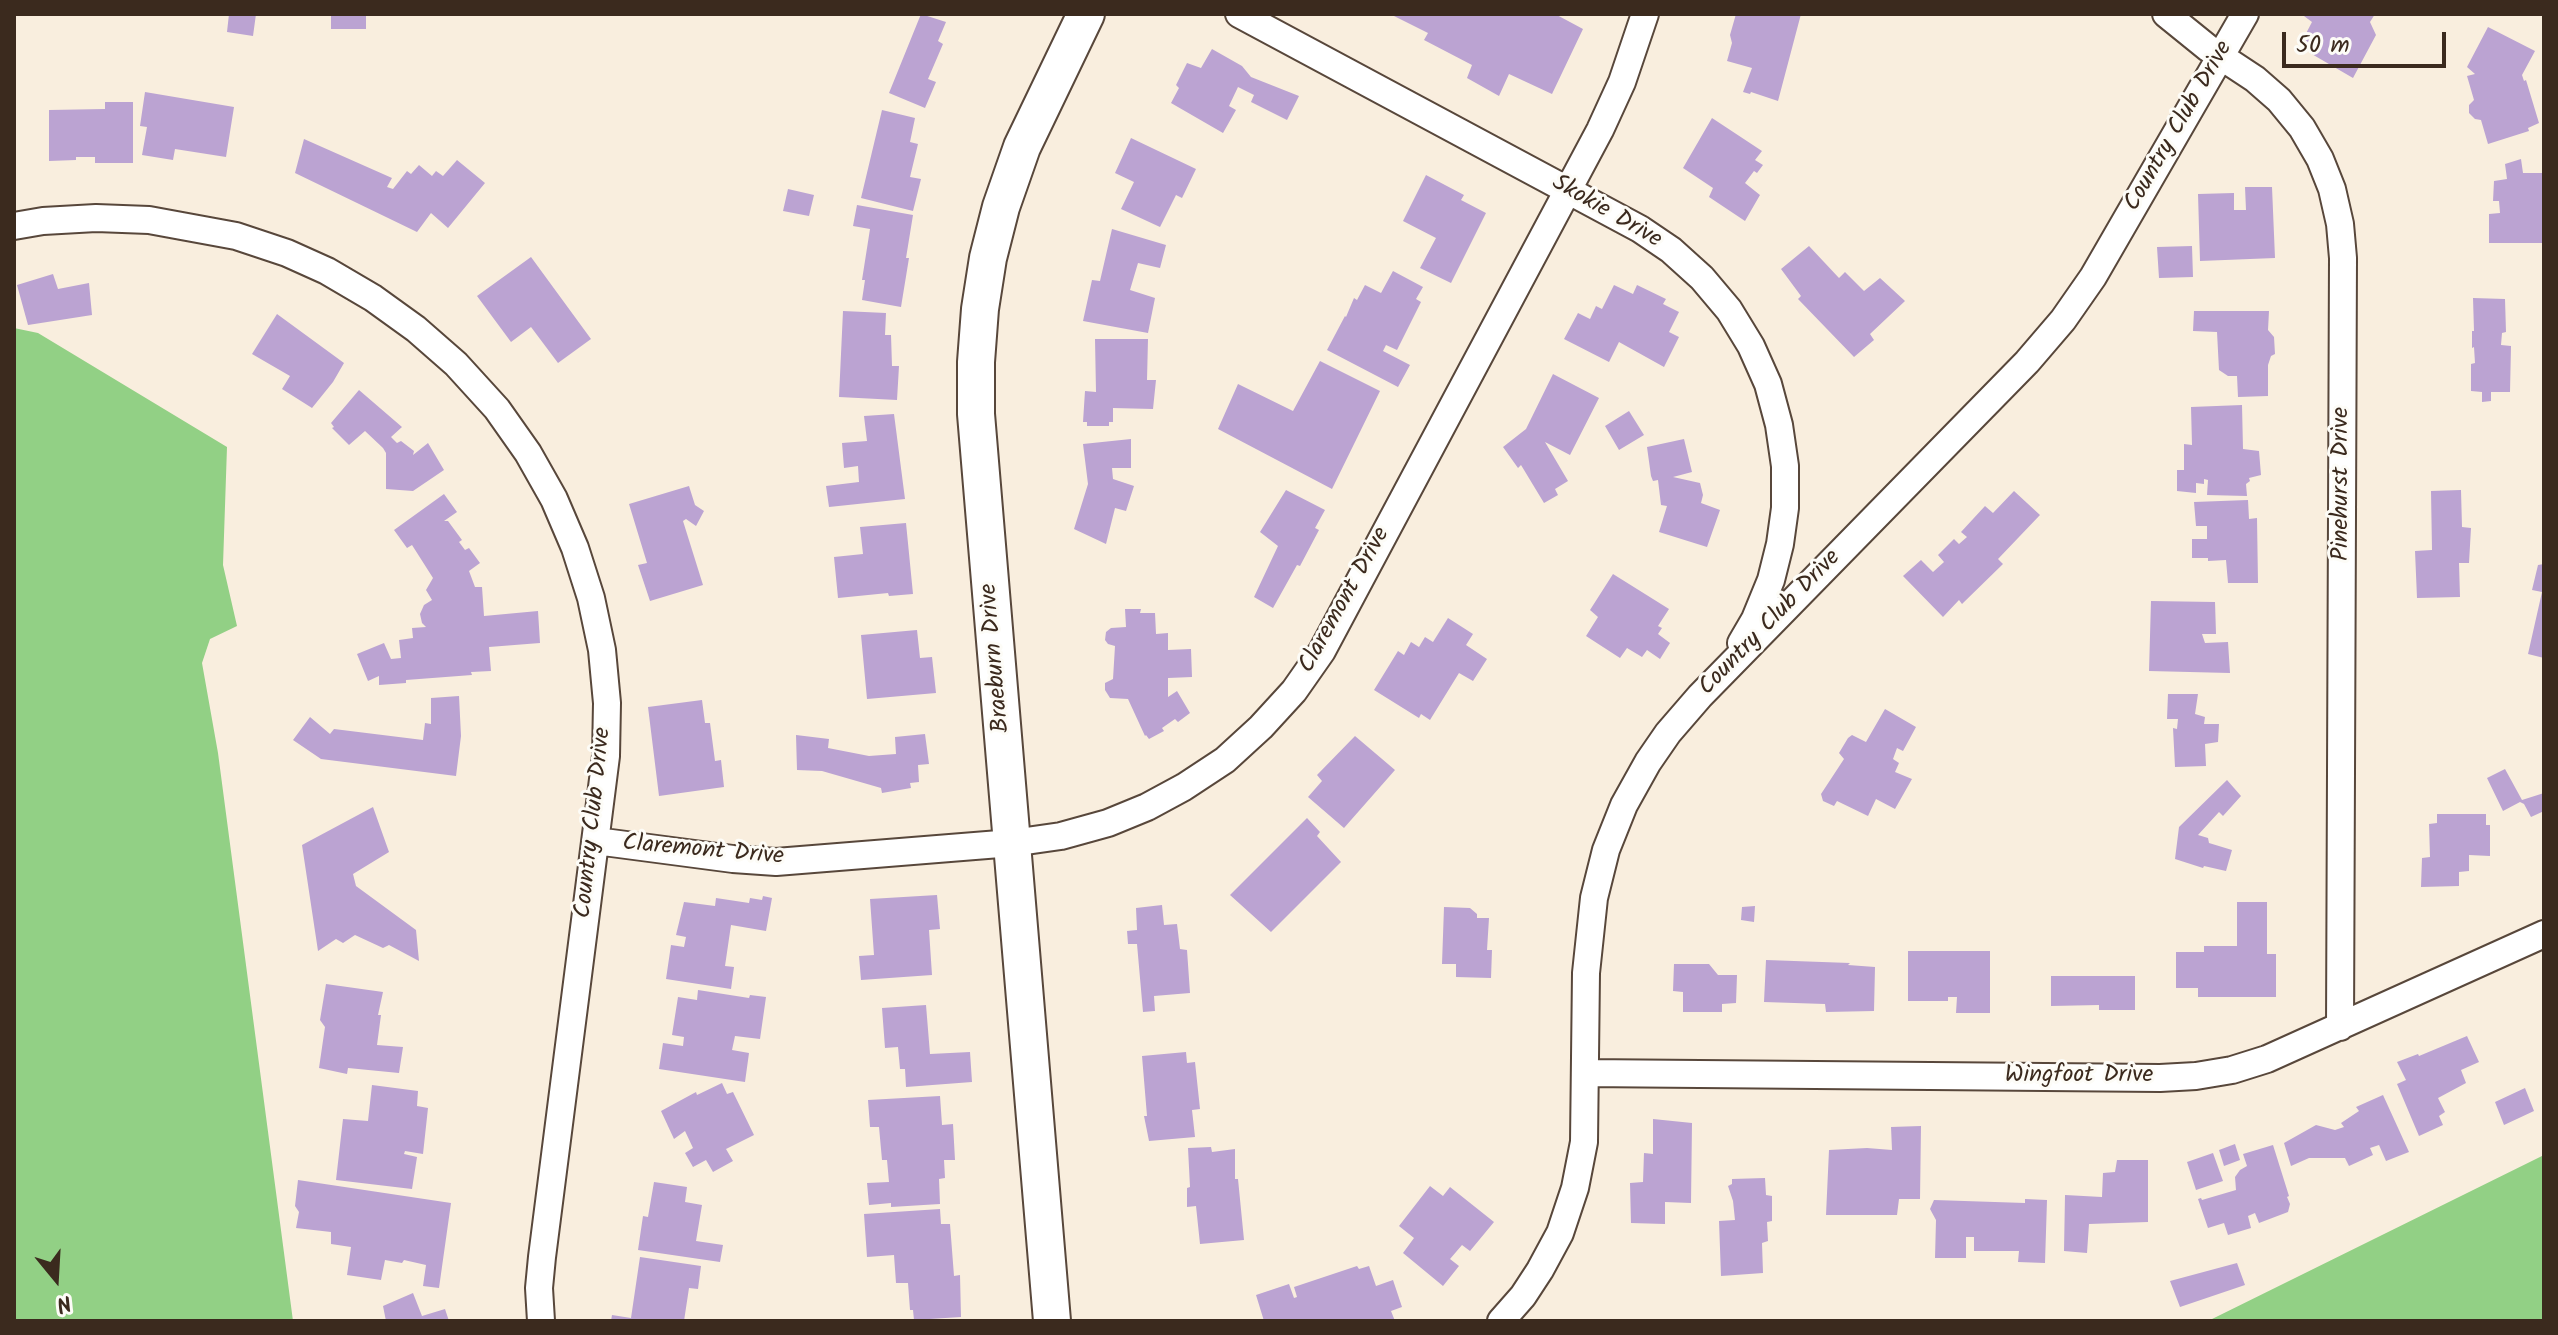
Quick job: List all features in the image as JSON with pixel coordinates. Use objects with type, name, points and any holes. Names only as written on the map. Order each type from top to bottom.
[{"type":"street","name":"Braeburn Drive","points":[[1052,1321],[976,414],[976,362],[988,258],[1001,207],[1022,147],[1086,14]]},
{"type":"street","name":"Skokie Drive","points":[[1239,14],[1640,229],[1671,250],[1702,278],[1729,310],[1751,346],[1768,384],[1785,466],[1785,508],[1771,580],[1755,619],[1711,685]]},
{"type":"street","name":"Claremont Drive","points":[[596,841],[776,862],[1012,843],[1061,836],[1108,823],[1147,807],[1225,760],[1294,691],[1322,651],[1568,190],[1622,82],[1645,14]]},
{"type":"street","name":"Pinehurst Drive","points":[[2166,14],[2279,100],[2302,128],[2320,159],[2340,224],[2343,258],[2340,1027]]},
{"type":"street","name":"Country Club Drive","points":[[1501,1321],[1540,1270],[1560,1233],[1575,1188],[1584,1142],[1588,939],[1594,898],[1606,850],[1624,805],[1648,762],[1668,733],[1711,685],[2027,362],[2063,320],[2093,277],[2245,14]]},
{"type":"street","name":"Country Club Drive","points":[[14,226],[96,218],[149,220],[236,236],[287,253],[327,271],[373,298],[416,329],[456,364],[497,409],[528,453],[554,499],[591,598],[602,650],[607,703],[606,756],[542,1257],[539,1288],[541,1321]]},
{"type":"street","name":"Wingfoot Drive","points":[[1585,1073],[2196,1076],[2232,1070],[2267,1059],[2544,934]]},
{"type":"green space","points":[[14,328],[38,333],[227,447],[223,565],[237,626],[210,639],[202,663],[218,753],[293,1321],[14,1321]]},
{"type":"green space","points":[[2544,1155],[2544,1321],[2208,1321]]},
{"type":"building","points":[[229,14],[256,14],[253,36],[227,32]]},
{"type":"building","points":[[331,14],[366,14],[366,29],[331,29]]},
{"type":"building","points":[[921,14],[946,22],[938,41],[943,44],[928,79],[936,82],[925,108],[889,93]]},
{"type":"building","points":[[1390,14],[1555,14],[1583,29],[1552,94],[1509,74],[1499,96],[1467,78],[1472,65],[1424,40],[1428,33]]},
{"type":"building","points":[[1736,14],[1801,14],[1778,101],[1743,92],[1752,68],[1727,61]]},
{"type":"building","points":[[2305,14],[2375,14],[2370,22],[2376,35],[2353,78],[2310,53],[2312,50],[2301,43],[2312,22]]},
{"type":"building","points":[[2488,27],[2535,51],[2522,75],[2539,123],[2528,128],[2529,131],[2488,144],[2481,120],[2469,113],[2469,105],[2474,100],[2467,76],[2475,74],[2467,67]]},
{"type":"building","points":[[1212,49],[1242,66],[1251,77],[1299,96],[1287,120],[1251,102],[1254,95],[1238,87],[1229,106],[1236,110],[1223,133],[1171,103],[1187,63],[1201,68]]},
{"type":"building","points":[[145,92],[234,107],[226,157],[175,149],[173,160],[142,155],[147,127],[140,126]]},
{"type":"building","points":[[105,102],[133,102],[133,163],[95,163],[95,157],[49,161],[49,110],[105,109]]},
{"type":"building","points":[[882,110],[915,118],[910,142],[918,144],[910,177],[921,179],[913,211],[861,198]]},
{"type":"building","points":[[1712,118],[1762,151],[1755,160],[1763,165],[1745,183],[1760,195],[1745,221],[1709,197],[1713,188],[1683,168]]},
{"type":"building","points":[[1131,138],[1196,169],[1182,198],[1176,195],[1160,227],[1121,209],[1134,182],[1115,173]]},
{"type":"building","points":[[304,139],[392,178],[387,187],[393,189],[407,171],[411,174],[419,165],[432,176],[436,171],[443,176],[457,160],[485,183],[448,228],[431,213],[417,232],[295,173]]},
{"type":"building","points":[[2521,159],[2523,173],[2544,173],[2544,243],[2489,243],[2489,214],[2500,213],[2499,201],[2493,201],[2494,181],[2507,179],[2505,164]]},
{"type":"building","points":[[1426,175],[1464,195],[1461,200],[1486,213],[1451,283],[1420,268],[1436,238],[1403,221]]},
{"type":"building","points":[[2245,187],[2272,187],[2275,258],[2200,261],[2198,194],[2234,193],[2234,210],[2246,210]]},
{"type":"building","points":[[788,189],[814,195],[809,216],[783,211]]},
{"type":"building","points":[[857,205],[913,215],[901,307],[862,300],[870,229],[853,226]]},
{"type":"building","points":[[1112,229],[1166,245],[1160,268],[1138,263],[1130,290],[1155,298],[1148,333],[1083,321],[1092,280],[1100,281]]},
{"type":"building","points":[[1809,246],[1839,278],[1845,272],[1864,291],[1880,278],[1905,301],[1870,334],[1874,340],[1854,357],[1798,299],[1801,296],[1781,269]]},
{"type":"building","points":[[2192,246],[2193,277],[2159,278],[2157,247]]},
{"type":"building","points":[[531,257],[591,339],[558,363],[531,327],[511,342],[477,296]]},
{"type":"building","points":[[1393,271],[1423,287],[1416,299],[1421,302],[1397,350],[1386,345],[1383,351],[1410,365],[1398,387],[1327,350],[1354,298],[1357,300],[1365,285],[1381,293]]},
{"type":"building","points":[[53,274],[58,289],[89,283],[92,315],[28,325],[17,285]]},
{"type":"building","points":[[1614,285],[1633,294],[1637,285],[1666,299],[1663,304],[1679,312],[1669,332],[1679,337],[1664,367],[1619,342],[1609,362],[1564,339],[1578,313],[1590,319],[1596,306],[1602,309]]},
{"type":"building","points":[[2473,298],[2505,299],[2506,332],[2502,333],[2501,345],[2511,346],[2510,392],[2491,392],[2491,401],[2482,402],[2482,392],[2471,391],[2471,364],[2475,363],[2472,348]]},
{"type":"building","points":[[843,311],[886,313],[885,335],[891,335],[892,366],[899,366],[897,400],[839,397]]},
{"type":"building","points":[[2194,311],[2269,311],[2268,330],[2274,337],[2275,354],[2268,365],[2268,396],[2238,397],[2237,376],[2228,376],[2219,370],[2217,332],[2193,331]]},
{"type":"building","points":[[277,314],[344,363],[312,408],[282,389],[290,376],[252,354]]},
{"type":"building","points":[[1095,339],[1148,339],[1147,380],[1156,380],[1153,409],[1113,408],[1113,422],[1109,422],[1109,426],[1087,426],[1087,422],[1083,422],[1085,391],[1096,392]]},
{"type":"building","points":[[1320,361],[1380,391],[1332,489],[1218,429],[1238,384],[1293,411]]},
{"type":"building","points":[[1553,374],[1599,398],[1570,455],[1545,442],[1568,481],[1555,489],[1558,495],[1544,503],[1521,465],[1518,468],[1503,447],[1526,429]]},
{"type":"building","points":[[359,390],[402,427],[391,437],[397,443],[401,441],[414,451],[413,455],[428,443],[444,470],[413,491],[386,489],[386,453],[383,448],[365,431],[349,445],[332,428],[331,423]]},
{"type":"building","points":[[2242,405],[2243,449],[2259,451],[2261,475],[2249,478],[2247,496],[2207,495],[2208,480],[2204,479],[2204,484],[2196,483],[2196,493],[2177,491],[2177,470],[2184,470],[2184,444],[2192,445],[2191,407]]},
{"type":"building","points":[[1629,411],[1644,435],[1619,450],[1605,426]]},
{"type":"building","points":[[894,414],[905,499],[829,507],[826,486],[859,482],[858,466],[844,468],[842,443],[867,441],[864,416]]},
{"type":"building","points":[[1131,439],[1131,468],[1112,468],[1113,479],[1134,486],[1126,511],[1115,508],[1106,544],[1074,529],[1088,484],[1083,444]]},
{"type":"building","points":[[1684,439],[1692,472],[1673,477],[1700,483],[1701,503],[1720,510],[1707,547],[1659,532],[1667,506],[1661,505],[1658,480],[1653,481],[1651,476],[1647,447]]},
{"type":"building","points":[[689,486],[695,505],[704,511],[696,526],[686,519],[683,521],[703,585],[650,601],[638,565],[647,563],[629,504]]},
{"type":"building","points":[[1286,490],[1325,510],[1315,528],[1319,530],[1300,566],[1297,565],[1273,608],[1254,597],[1278,546],[1260,532]]},
{"type":"building","points":[[2461,490],[2462,527],[2471,528],[2469,563],[2459,563],[2460,597],[2417,598],[2415,551],[2432,550],[2431,491]]},
{"type":"building","points":[[2014,491],[2040,515],[1998,559],[2003,564],[1962,604],[1959,600],[1943,617],[1903,576],[1921,560],[1933,572],[1944,562],[1938,555],[1954,539],[1959,544],[1967,537],[1961,532],[1985,506],[1993,513]]},
{"type":"building","points":[[444,494],[457,512],[444,521],[448,521],[462,540],[459,542],[465,550],[469,548],[480,563],[469,571],[475,587],[482,587],[484,616],[538,611],[540,643],[489,647],[491,671],[406,680],[406,683],[379,685],[379,676],[368,681],[357,654],[384,643],[391,659],[401,658],[399,640],[413,638],[412,628],[426,627],[420,614],[424,605],[432,600],[426,590],[433,578],[412,545],[407,548],[394,530]]},
{"type":"building","points":[[2248,500],[2249,519],[2257,518],[2258,583],[2228,583],[2226,560],[2192,558],[2192,539],[2207,539],[2207,526],[2196,526],[2194,502]]},
{"type":"building","points":[[906,523],[913,594],[838,598],[834,557],[863,554],[860,527]]},
{"type":"building","points":[[2544,564],[2544,658],[2528,654],[2542,592],[2532,590],[2538,565]]},
{"type":"building","points":[[1613,574],[1669,609],[1658,626],[1662,628],[1658,634],[1670,643],[1660,659],[1647,650],[1642,657],[1627,648],[1620,658],[1586,636],[1598,617],[1590,610]]},
{"type":"building","points":[[2151,601],[2215,602],[2216,634],[2202,634],[2205,643],[2228,642],[2230,673],[2149,671]]},
{"type":"building","points":[[1125,609],[1155,613],[1156,634],[1168,633],[1168,650],[1191,649],[1192,677],[1168,678],[1168,697],[1177,691],[1190,713],[1178,722],[1175,719],[1162,728],[1164,731],[1149,739],[1128,699],[1110,698],[1105,690],[1105,683],[1113,679],[1115,646],[1105,640],[1106,632],[1111,628],[1126,627]]},
{"type":"building","points":[[1448,618],[1473,634],[1466,645],[1487,659],[1473,681],[1459,673],[1430,720],[1421,714],[1419,718],[1374,690],[1398,651],[1404,655],[1411,642],[1419,647],[1425,637],[1433,642]]},
{"type":"building","points":[[917,630],[920,658],[932,657],[936,693],[867,699],[861,635]]},
{"type":"building","points":[[2168,694],[2198,694],[2195,714],[2205,717],[2204,724],[2219,724],[2218,742],[2205,744],[2206,766],[2175,767],[2173,728],[2177,729],[2178,719],[2167,719]]},
{"type":"building","points":[[459,696],[461,736],[456,776],[321,759],[293,740],[310,717],[330,734],[334,729],[423,740],[425,723],[431,724],[431,698]]},
{"type":"building","points":[[702,700],[705,723],[710,723],[715,761],[721,760],[724,787],[659,796],[648,707]]},
{"type":"building","points":[[1885,709],[1916,727],[1903,751],[1897,748],[1893,759],[1899,763],[1895,772],[1912,779],[1895,809],[1876,799],[1868,816],[1837,801],[1834,806],[1823,801],[1821,794],[1844,759],[1839,753],[1848,738],[1852,735],[1866,742]]},
{"type":"building","points":[[925,734],[929,764],[918,765],[919,782],[910,783],[911,788],[882,793],[881,788],[822,771],[797,770],[796,735],[829,739],[828,748],[869,756],[896,754],[895,737]]},
{"type":"building","points":[[1355,736],[1395,770],[1344,828],[1308,797],[1322,781],[1317,775]]},
{"type":"building","points":[[2505,769],[2522,800],[2544,793],[2544,811],[2531,817],[2520,802],[2503,811],[2487,778]]},
{"type":"building","points":[[2227,780],[2241,796],[2223,816],[2219,812],[2198,835],[2208,838],[2209,843],[2232,850],[2226,871],[2175,859],[2179,827]]},
{"type":"building","points":[[373,807],[389,852],[353,874],[356,886],[416,930],[419,961],[389,945],[383,948],[355,935],[343,943],[336,939],[318,951],[302,845]]},
{"type":"building","points":[[2437,814],[2486,814],[2486,825],[2490,825],[2490,856],[2469,855],[2469,871],[2459,872],[2459,886],[2421,887],[2422,858],[2430,857],[2429,824],[2437,823]]},
{"type":"building","points":[[1307,818],[1320,832],[1317,836],[1341,862],[1271,932],[1230,895]]},
{"type":"building","points":[[937,895],[940,929],[929,930],[932,975],[861,980],[859,956],[874,955],[870,899]]},
{"type":"building","points":[[763,896],[772,898],[766,931],[731,925],[725,966],[734,967],[731,989],[666,979],[671,945],[684,947],[686,937],[676,935],[684,902],[715,906],[716,898],[749,903],[750,898],[762,900]]},
{"type":"building","points":[[2237,902],[2267,902],[2267,954],[2276,954],[2276,997],[2198,997],[2198,988],[2176,988],[2176,952],[2204,952],[2204,946],[2237,946]]},
{"type":"building","points":[[1162,905],[1164,925],[1177,924],[1180,949],[1187,950],[1190,993],[1154,996],[1155,1011],[1143,1012],[1137,944],[1128,944],[1127,931],[1137,930],[1136,908]]},
{"type":"building","points":[[1755,906],[1754,922],[1741,920],[1742,907]]},
{"type":"building","points":[[1444,907],[1470,908],[1477,918],[1489,918],[1487,950],[1492,950],[1491,978],[1456,977],[1456,964],[1442,964]]},
{"type":"building","points":[[1908,951],[1990,951],[1990,1013],[1956,1013],[1957,997],[1948,997],[1948,1001],[1908,1001]]},
{"type":"building","points":[[1766,960],[1875,967],[1874,1011],[1826,1012],[1825,1004],[1764,1002]]},
{"type":"building","points":[[1674,964],[1709,964],[1718,975],[1737,975],[1736,1003],[1722,1004],[1722,1012],[1683,1012],[1683,992],[1673,991]]},
{"type":"building","points":[[2051,976],[2135,976],[2135,1010],[2099,1010],[2099,1005],[2051,1006]]},
{"type":"building","points":[[326,984],[383,992],[377,1045],[403,1047],[399,1073],[348,1068],[347,1074],[319,1068],[325,1027],[320,1020]]},
{"type":"building","points":[[698,990],[749,998],[750,995],[766,997],[760,1039],[735,1036],[732,1050],[749,1053],[745,1082],[659,1069],[663,1043],[683,1046],[684,1037],[672,1035],[678,997],[697,1000]]},
{"type":"building","points":[[926,1005],[930,1054],[970,1052],[972,1082],[906,1087],[905,1069],[900,1069],[898,1047],[885,1048],[882,1008]]},
{"type":"building","points":[[2467,1036],[2479,1062],[2461,1070],[2466,1083],[2438,1098],[2445,1112],[2439,1116],[2443,1125],[2419,1136],[2397,1084],[2406,1080],[2397,1062]]},
{"type":"building","points":[[1186,1052],[1187,1063],[1195,1062],[1200,1109],[1192,1110],[1195,1137],[1149,1141],[1144,1116],[1147,1116],[1142,1056]]},
{"type":"building","points":[[722,1083],[727,1094],[733,1092],[754,1135],[726,1149],[733,1161],[713,1172],[706,1160],[693,1167],[685,1153],[693,1148],[685,1131],[674,1139],[661,1111],[696,1092],[697,1095]]},
{"type":"building","points":[[372,1085],[418,1091],[417,1106],[428,1108],[423,1154],[405,1151],[404,1154],[417,1157],[412,1189],[336,1180],[343,1119],[368,1121]]},
{"type":"building","points":[[2525,1088],[2534,1111],[2504,1125],[2495,1102]]},
{"type":"building","points":[[2383,1095],[2409,1152],[2386,1161],[2379,1145],[2370,1148],[2373,1155],[2349,1166],[2345,1158],[2309,1158],[2291,1166],[2284,1143],[2316,1125],[2335,1130],[2344,1127],[2341,1123],[2359,1111],[2356,1107]]},
{"type":"building","points":[[940,1096],[942,1125],[953,1124],[955,1160],[944,1160],[945,1178],[939,1179],[940,1204],[869,1205],[867,1183],[889,1182],[887,1160],[882,1160],[879,1127],[870,1127],[868,1100]]},
{"type":"building","points":[[1653,1119],[1692,1123],[1691,1203],[1665,1202],[1665,1224],[1631,1223],[1630,1183],[1643,1182],[1644,1153],[1653,1154]]},
{"type":"building","points":[[1921,1126],[1920,1199],[1899,1199],[1897,1215],[1826,1215],[1829,1150],[1892,1150],[1891,1127]]},
{"type":"building","points":[[2235,1144],[2240,1160],[2224,1166],[2219,1150]]},
{"type":"building","points":[[2273,1145],[2289,1196],[2288,1212],[2259,1223],[2255,1213],[2248,1216],[2251,1228],[2228,1235],[2224,1223],[2208,1228],[2198,1199],[2236,1190],[2235,1177],[2247,1166],[2243,1154]]},
{"type":"building","points":[[1211,1147],[1212,1152],[1235,1149],[1235,1179],[1238,1179],[1244,1240],[1200,1244],[1196,1206],[1187,1207],[1187,1188],[1190,1187],[1188,1148]]},
{"type":"building","points":[[2213,1153],[2223,1181],[2196,1190],[2187,1162]]},
{"type":"building","points":[[2117,1160],[2148,1160],[2148,1222],[2089,1224],[2087,1253],[2064,1251],[2065,1195],[2102,1197],[2103,1173],[2115,1172]]},
{"type":"building","points":[[1765,1178],[1766,1195],[1772,1196],[1772,1221],[1767,1222],[1768,1241],[1762,1243],[1763,1273],[1721,1276],[1719,1221],[1735,1220],[1728,1186],[1732,1184],[1732,1179]]},
{"type":"building","points":[[298,1180],[451,1203],[439,1288],[423,1286],[426,1265],[404,1260],[402,1263],[385,1260],[381,1280],[347,1275],[351,1247],[331,1244],[331,1232],[296,1228]]},
{"type":"building","points":[[654,1182],[687,1187],[685,1202],[702,1205],[696,1241],[723,1245],[720,1262],[638,1250],[643,1216],[648,1217]]},
{"type":"building","points":[[1430,1186],[1443,1196],[1450,1187],[1494,1222],[1470,1251],[1462,1245],[1450,1259],[1459,1266],[1443,1286],[1403,1253],[1414,1238],[1399,1226]]},
{"type":"building","points":[[2025,1199],[2047,1200],[2045,1263],[2018,1262],[2019,1251],[1974,1251],[1974,1237],[1966,1237],[1966,1258],[1935,1258],[1936,1220],[1930,1209],[1934,1200],[2025,1203]]},
{"type":"building","points":[[940,1209],[941,1224],[950,1224],[954,1276],[960,1275],[961,1317],[914,1320],[908,1283],[896,1283],[894,1255],[867,1257],[864,1214]]},
{"type":"building","points":[[640,1257],[701,1266],[698,1289],[689,1288],[684,1321],[611,1321],[612,1315],[631,1318]]},
{"type":"building","points":[[2237,1263],[2245,1285],[2180,1307],[2170,1281]]},
{"type":"building","points":[[1357,1266],[1359,1269],[1369,1266],[1376,1286],[1393,1280],[1402,1307],[1391,1311],[1395,1321],[1264,1321],[1256,1295],[1289,1284],[1294,1298],[1297,1297],[1294,1287]]},
{"type":"building","points":[[413,1293],[422,1316],[445,1309],[449,1321],[386,1321],[383,1306]]}]
